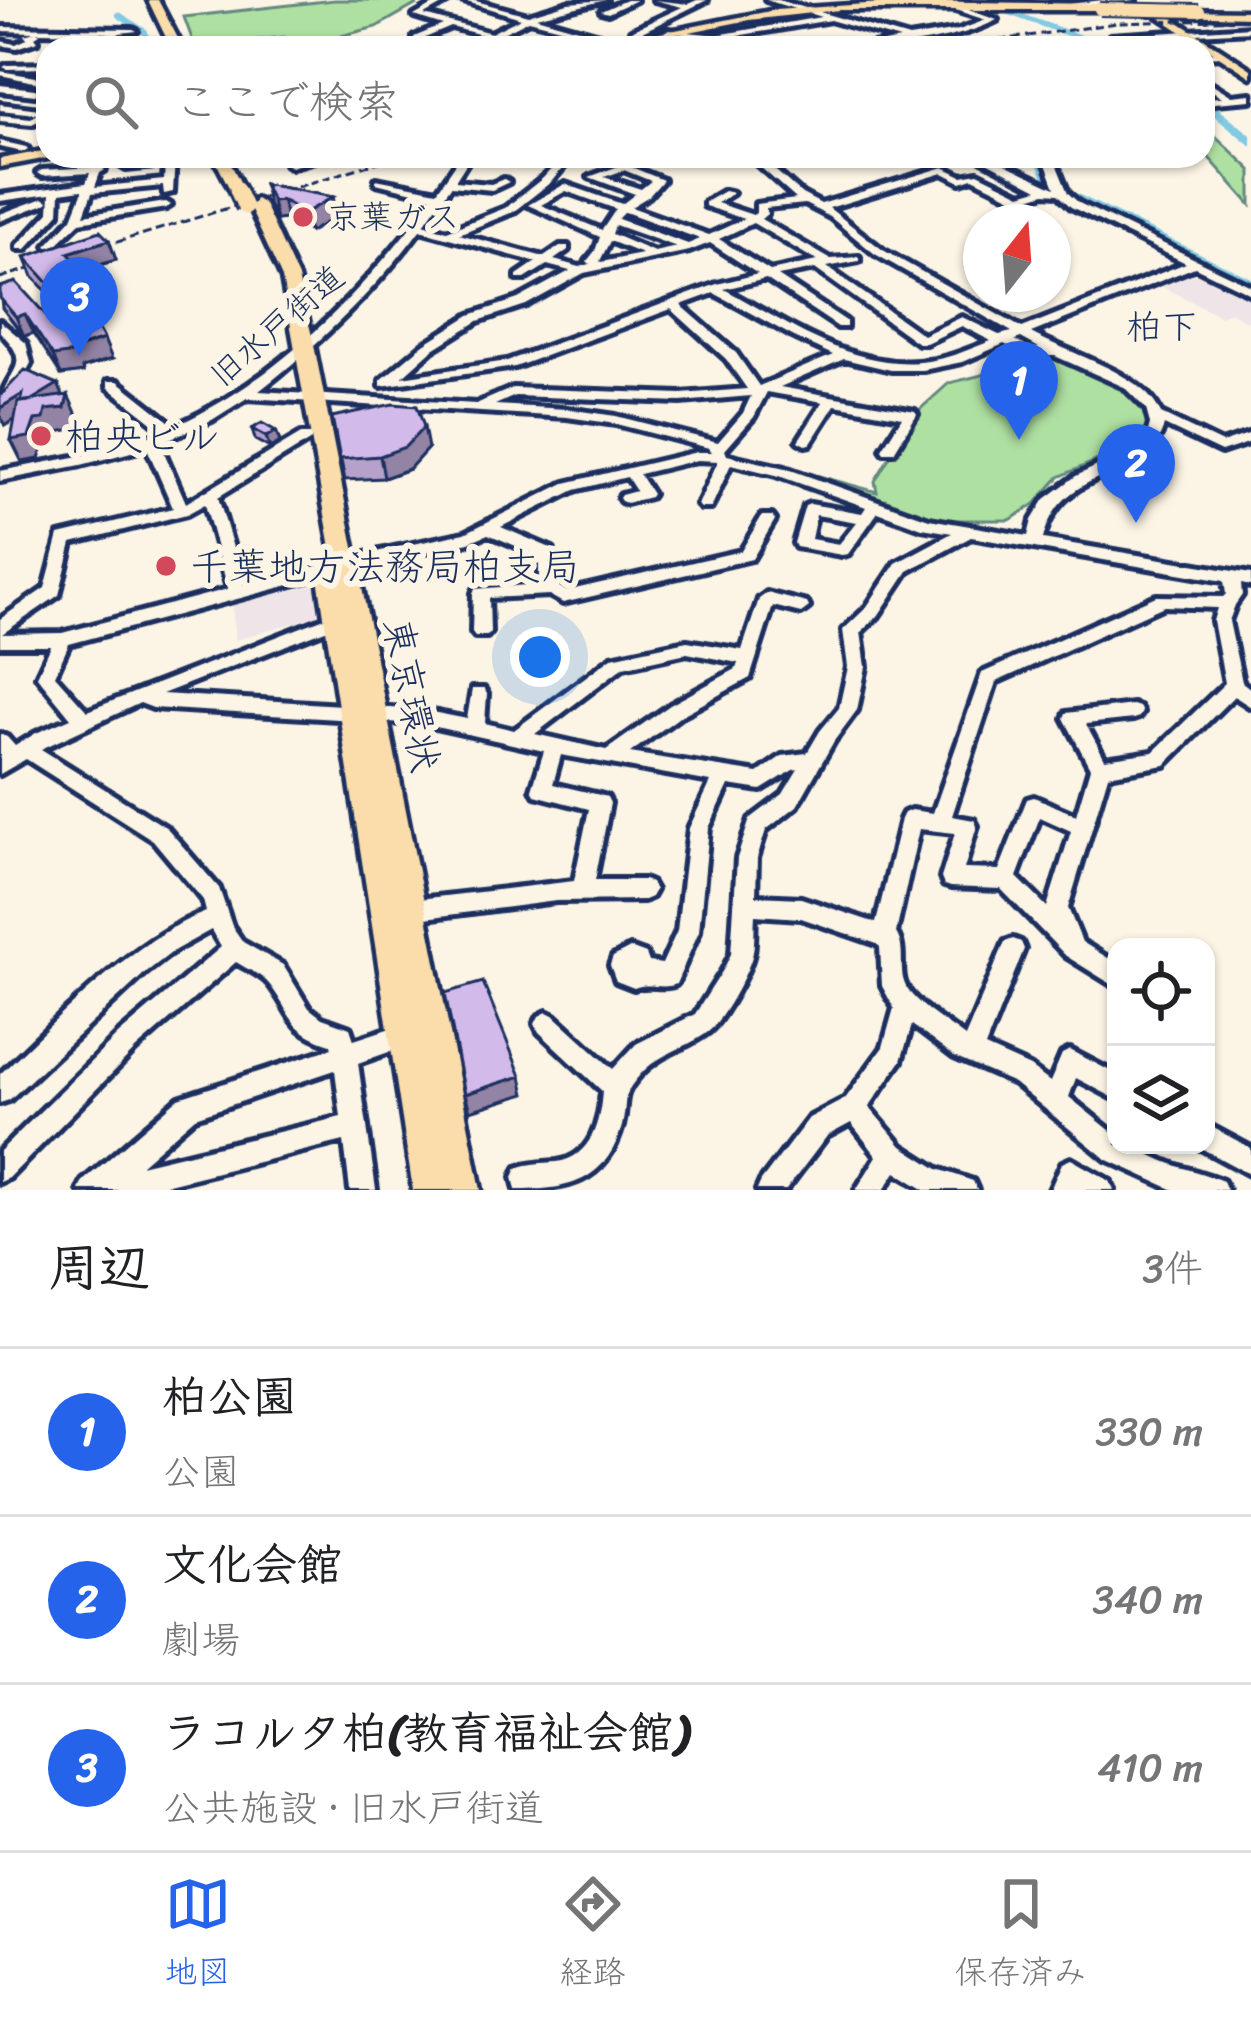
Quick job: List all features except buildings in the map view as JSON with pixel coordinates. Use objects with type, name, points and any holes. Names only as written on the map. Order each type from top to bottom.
[{"type":"highway","points":[[649,36],[804,10],[906,4],[1251,12]]},
{"type":"highway","points":[[1016,7],[1251,12]]},
{"type":"highway","points":[[153,8],[170,36]]},
{"type":"highway","points":[[0,158],[36,149]]},
{"type":"highway","points":[[0,158],[36,151]]},
{"type":"highway","name":"東京環状","points":[[233,168],[298,351],[419,1031],[462,1190]]},
{"type":"highway","name":"東京環状","points":[[307,398],[306,437],[336,566]]},
{"type":"highway","name":"東京環状","points":[[363,714],[410,910],[432,1190]]},
{"type":"main road","points":[[1159,13],[1193,36]]},
{"type":"main road","points":[[1215,51],[1251,74]]},
{"type":"street","points":[[447,0],[418,16],[501,36]]},
{"type":"street","points":[[464,0],[600,36]]},
{"type":"street","points":[[489,36],[533,16],[599,0],[610,9],[632,0]]},
{"type":"street","points":[[658,0],[688,6]]},
{"type":"street","points":[[635,36],[703,0]]},
{"type":"street","points":[[770,0],[897,36]]},
{"type":"street","points":[[959,6],[1132,0]]},
{"type":"street","points":[[1142,0],[1159,13]]},
{"type":"street","points":[[502,9],[523,1]]},
{"type":"street","points":[[436,20],[481,2]]},
{"type":"street","points":[[928,36],[971,30],[993,19],[959,6]]},
{"type":"street","points":[[523,36],[566,17]]},
{"type":"street","points":[[723,36],[833,17]]},
{"type":"street","points":[[423,36],[453,24]]},
{"type":"street","points":[[0,43],[17,46],[35,39],[27,38],[40,28]]},
{"type":"street","points":[[0,29],[133,31]]},
{"type":"street","points":[[1114,36],[1251,29]]},
{"type":"street","points":[[971,30],[982,36]]},
{"type":"street","points":[[1224,30],[1251,44]]},
{"type":"street","points":[[110,36],[118,31]]},
{"type":"street","points":[[668,32],[707,36]]},
{"type":"street","points":[[1154,32],[1158,36]]},
{"type":"street","points":[[427,34],[435,36]]},
{"type":"street","points":[[1215,54],[1220,54]]},
{"type":"street","points":[[0,70],[36,67]]},
{"type":"street","points":[[0,70],[36,79]]},
{"type":"street","points":[[0,88],[36,92]]},
{"type":"street","points":[[1215,90],[1229,100]]},
{"type":"street","points":[[1215,101],[1251,97]]},
{"type":"street","points":[[0,98],[36,101]]},
{"type":"street","points":[[0,107],[36,111]]},
{"type":"street","points":[[0,118],[36,119]]},
{"type":"street","points":[[0,144],[23,149]]},
{"type":"street","points":[[77,219],[167,208],[170,168]]},
{"type":"street","name":"旧水戸街道","points":[[0,476],[152,442],[248,394],[379,273],[460,168]]},
{"type":"street","points":[[448,234],[517,205],[556,168]]},
{"type":"street","points":[[620,168],[594,177],[645,194]]},
{"type":"street","points":[[597,265],[593,261],[601,254],[612,220],[645,194],[656,178],[626,168]]},
{"type":"street","points":[[767,168],[805,201],[879,251],[1058,352],[1094,364],[1129,384],[1156,417],[1221,448],[1251,437]]},
{"type":"street","points":[[1006,168],[1251,290]]},
{"type":"street","points":[[1050,168],[1055,191]]},
{"type":"street","points":[[42,173],[100,170]]},
{"type":"street","points":[[52,246],[77,219],[87,188],[100,170]]},
{"type":"street","points":[[819,208],[944,170],[961,179],[974,175],[1020,198],[1055,191]]},
{"type":"street","points":[[380,181],[444,189],[504,182]]},
{"type":"street","points":[[0,198],[170,182]]},
{"type":"street","points":[[652,255],[533,205],[565,187],[713,240],[842,324]]},
{"type":"street","points":[[728,193],[709,204],[754,219],[823,264],[922,340],[962,321],[1028,352],[1058,352]]},
{"type":"street","points":[[0,218],[55,194]]},
{"type":"street","points":[[22,247],[54,213],[55,194]]},
{"type":"street","points":[[557,217],[594,197]]},
{"type":"street","points":[[363,402],[428,347],[474,317],[522,302],[580,270],[713,240],[762,214],[760,206],[805,201]]},
{"type":"street","points":[[113,229],[114,213]]},
{"type":"street","points":[[612,220],[689,248]]},
{"type":"street","points":[[418,226],[580,270]]},
{"type":"street","points":[[521,277],[564,248]]},
{"type":"street","points":[[386,383],[510,364],[716,289],[855,259]]},
{"type":"street","points":[[716,289],[839,357],[884,366],[928,366],[1195,263]]},
{"type":"street","points":[[673,304],[762,391]]},
{"type":"street","points":[[0,325],[22,346],[26,363],[0,407]]},
{"type":"street","points":[[706,505],[721,447],[755,408],[762,391],[839,357]]},
{"type":"street","points":[[113,385],[175,433]]},
{"type":"street","points":[[478,408],[482,402],[514,392],[674,398],[762,391],[910,414],[889,449]]},
{"type":"street","points":[[248,394],[601,417],[780,471],[870,512],[1242,579],[1221,621],[1234,685],[1251,700]]},
{"type":"street","points":[[805,441],[830,400]]},
{"type":"street","points":[[1034,544],[1039,516],[1058,496],[1072,482],[1148,445],[1156,433],[1156,417]]},
{"type":"street","points":[[0,628],[53,591],[65,539],[182,511],[212,498],[306,437]]},
{"type":"street","points":[[152,442],[182,511]]},
{"type":"street","points":[[0,640],[62,639],[336,566],[469,537],[570,486],[720,454]]},
{"type":"street","points":[[626,498],[645,494],[632,474]]},
{"type":"street","points":[[212,498],[238,594]]},
{"type":"street","points":[[481,632],[481,592],[547,590],[562,597],[746,555],[767,520]]},
{"type":"street","points":[[488,528],[548,553],[547,590]]},
{"type":"street","points":[[529,1190],[526,1177],[577,1169],[607,1138],[615,1108],[614,1086],[644,1052],[703,1022],[712,1009],[742,955],[747,858],[758,825],[790,800],[848,710],[856,667],[852,630],[872,612],[902,567],[967,532]]},
{"type":"street","points":[[609,758],[676,710],[744,673],[766,598],[801,607]]},
{"type":"street","points":[[940,823],[988,678],[1162,600],[1226,603]]},
{"type":"street","points":[[9,753],[139,696],[345,616]]},
{"type":"street","points":[[62,639],[46,676],[84,720]]},
{"type":"street","points":[[517,738],[618,662],[688,647],[748,658]]},
{"type":"street","points":[[1100,768],[1158,759],[1234,685]]},
{"type":"street","points":[[475,730],[478,694]]},
{"type":"street","points":[[139,696],[153,701],[422,717],[609,758],[761,782],[789,762],[812,761]]},
{"type":"street","points":[[1074,949],[1057,908],[1100,768],[1073,718],[1133,712]]},
{"type":"street","points":[[555,745],[542,789],[600,803],[583,890]]},
{"type":"street","points":[[9,753],[160,834],[212,895],[235,950],[275,973],[301,1016],[316,1028],[342,1036],[363,1190]]},
{"type":"street","points":[[640,972],[656,978],[668,976],[688,931],[699,828],[723,776]]},
{"type":"street","points":[[1006,880],[1034,805],[1082,827]]},
{"type":"street","points":[[884,936],[911,819],[967,826],[951,878],[1006,880],[1074,949],[1107,970]]},
{"type":"street","points":[[410,910],[583,890],[644,890]]},
{"type":"street","points":[[744,905],[801,908],[884,936],[891,943],[892,986],[906,1006],[937,1033],[1022,1075],[1115,1150],[1214,1190]]},
{"type":"street","points":[[0,1091],[80,1015],[176,936],[197,921],[218,917]]},
{"type":"street","points":[[970,1052],[1013,949]]},
{"type":"street","points":[[0,1169],[127,1042],[235,950]]},
{"type":"street","points":[[770,1190],[818,1126],[854,1108],[892,1053],[906,1006]]},
{"type":"street","points":[[547,1024],[614,1086]]},
{"type":"street","points":[[356,1126],[92,1190],[188,1107],[419,1031]]},
{"type":"street","points":[[1055,1103],[1070,1062],[1107,1082]]},
{"type":"street","points":[[854,1108],[868,1119],[893,1155],[932,1180],[964,1190]]},
{"type":"street","points":[[1215,1142],[1251,1162]]},
{"type":"street","points":[[869,1190],[893,1155]]},
{"type":"street","points":[[1063,1190],[1071,1172],[1101,1190]]},
{"type":"shaded area","points":[[1186,274],[1212,277],[1251,295],[1251,323],[1229,312],[1220,316],[1157,284]]},
{"type":"shaded area","points":[[312,579],[325,614],[235,640],[232,600]]},
{"type":"green space","points":[[334,0],[424,0],[376,27],[341,36],[191,36],[184,17]]},
{"type":"green space","points":[[1215,136],[1251,170],[1251,205],[1215,164]]},
{"type":"green space","points":[[1027,354],[1082,366],[1119,382],[1144,408],[1148,425],[1136,443],[1059,477],[1035,504],[1010,520],[933,520],[724,450],[877,492],[875,481],[916,413],[949,383],[982,375]]},
{"type":"waterway","points":[[972,0],[1077,36]]},
{"type":"waterway","points":[[119,15],[146,36]]},
{"type":"waterway","points":[[1215,110],[1251,142]]},
{"type":"waterway","points":[[1044,168],[1051,186],[1251,283]]},
{"type":"railway","points":[[1028,36],[1117,23],[1251,19]]},
{"type":"railway","points":[[0,278],[359,168]]},
{"type":"place","name":"京葉ガス","points":[[303,217]]},
{"type":"place","name":"ラコルタ柏(教育福祉会館)","points":[[79,356]]},
{"type":"place","name":"柏央ビル","points":[[41,436]]},
{"type":"place","name":"柏公園","points":[[1019,440]]},
{"type":"place","name":"文化会館","points":[[1136,523]]},
{"type":"place","name":"千葉地方法務局柏支局","points":[[166,566]]},
{"type":"district","name":"柏下","points":[[1162,327]]}]
